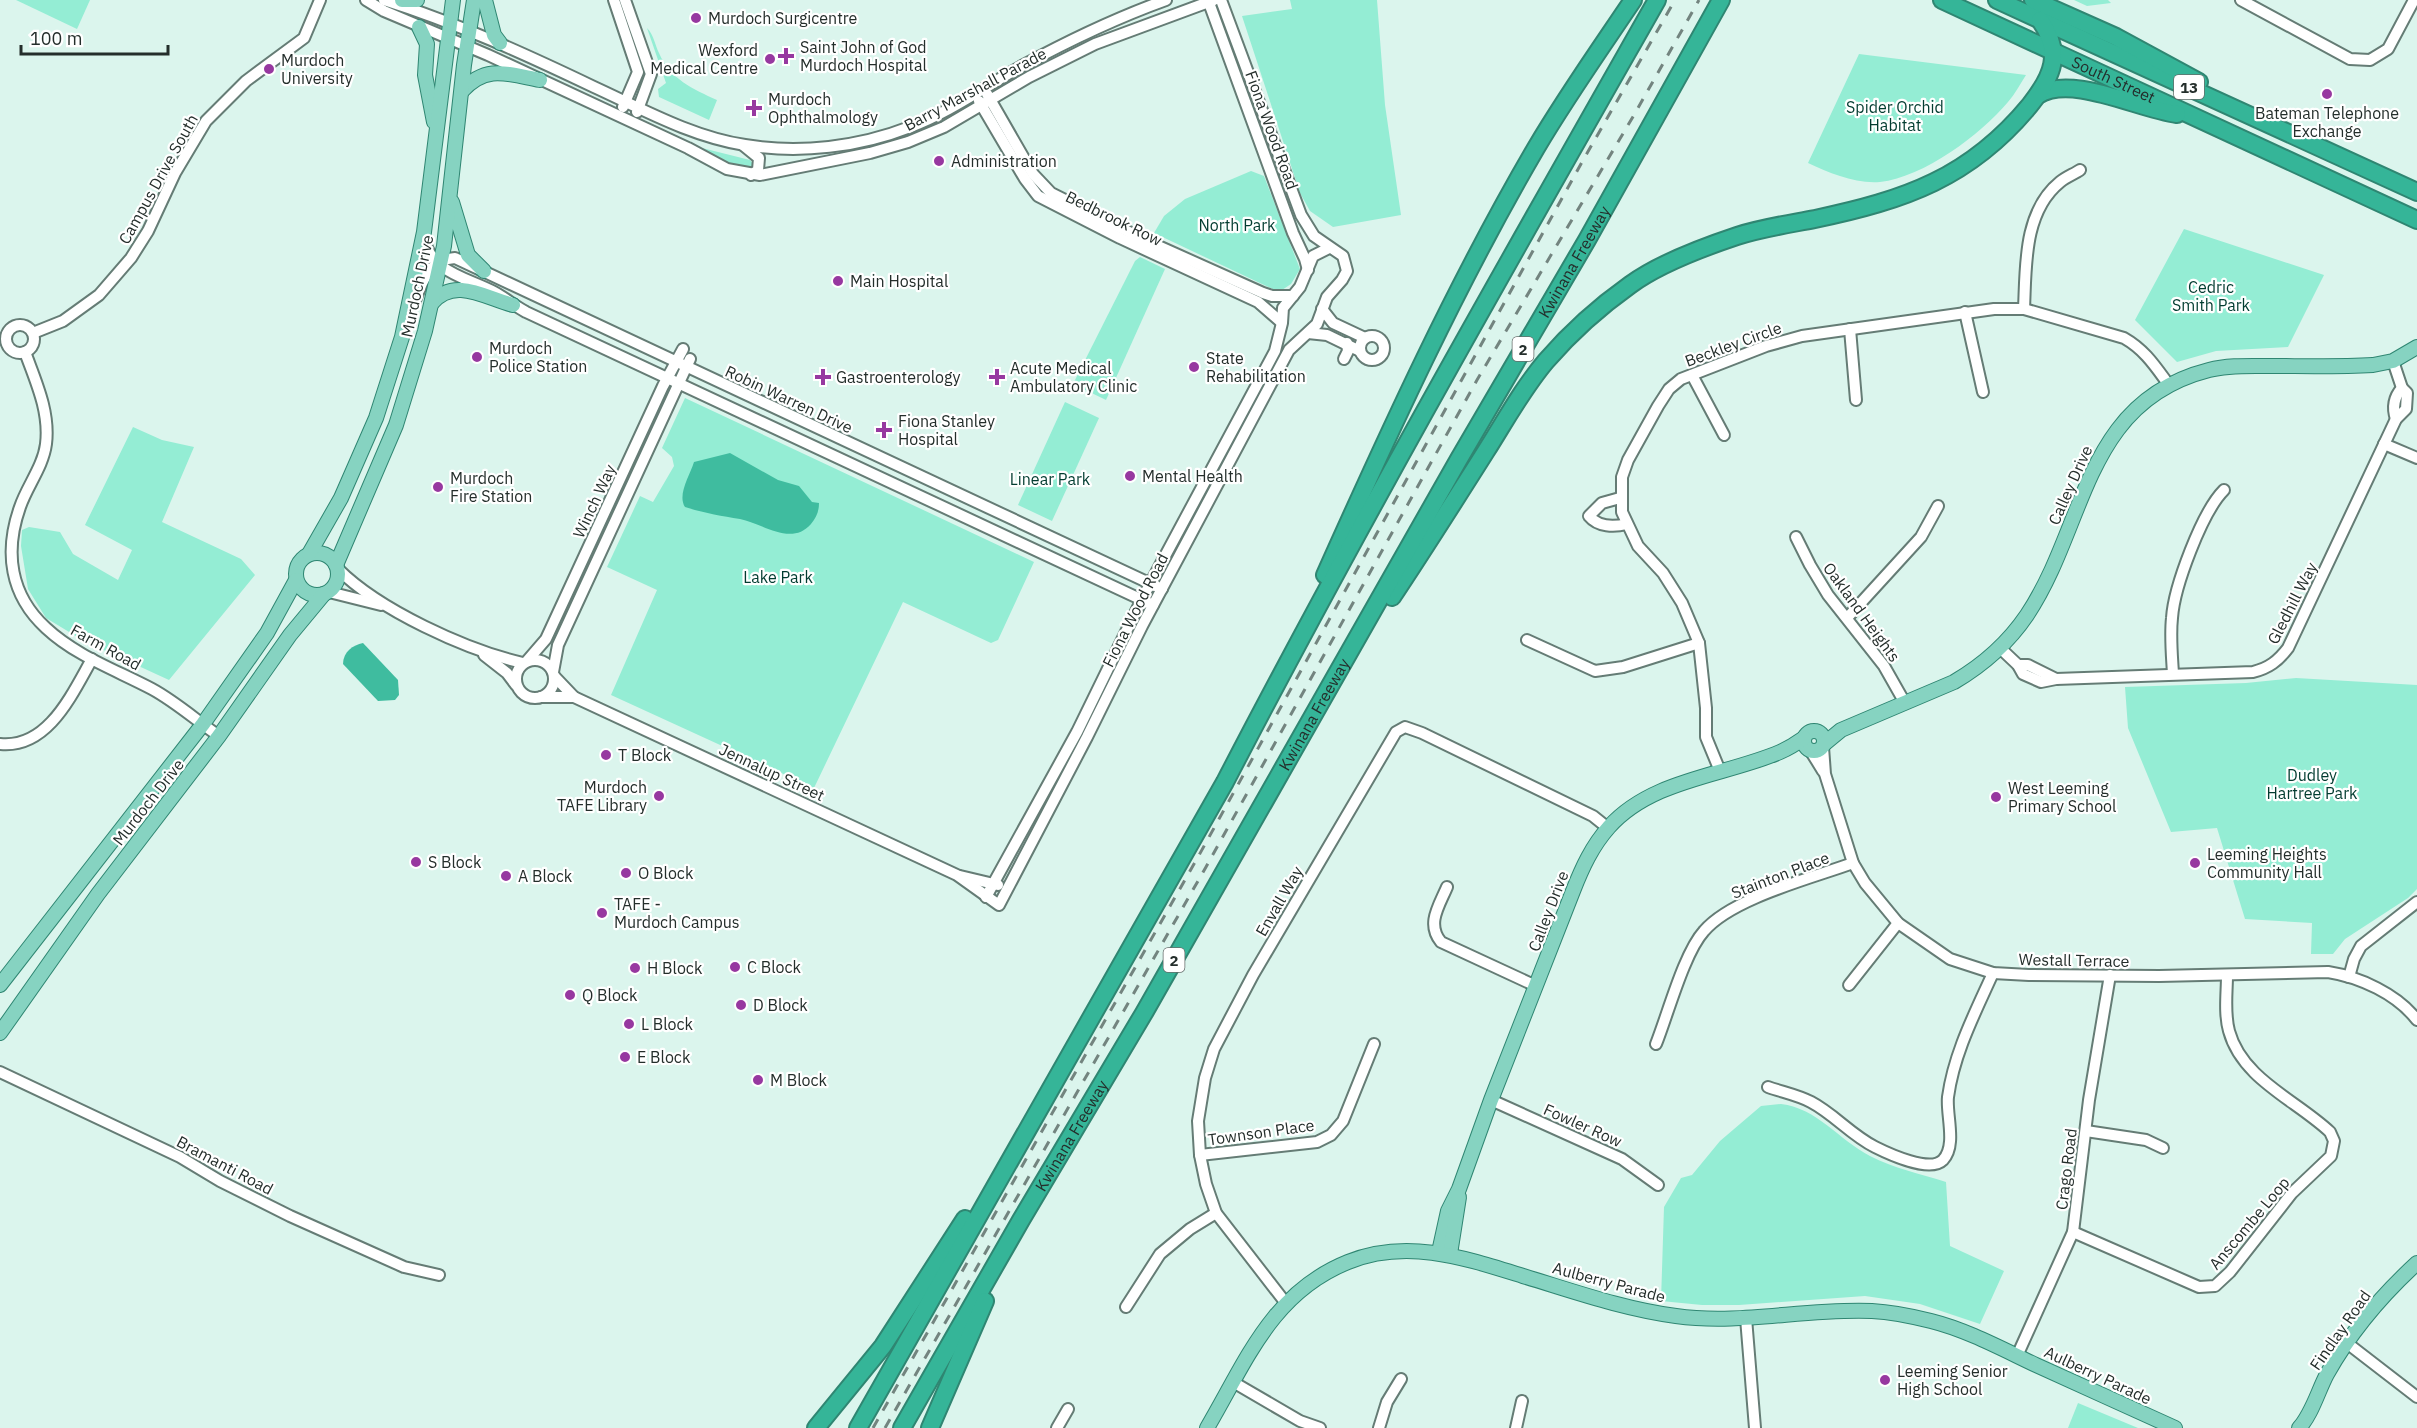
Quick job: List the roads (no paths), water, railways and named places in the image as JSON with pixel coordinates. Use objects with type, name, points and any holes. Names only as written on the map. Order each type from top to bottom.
[{"type":"highway","points":[[1273,690],[1402,403],[1476,258],[1537,147],[1633,0]]},
{"type":"highway","points":[[858,1428],[1225,782],[1459,351],[1657,0]]},
{"type":"highway","name":"Kwinana Freeway","points":[[902,1428],[1144,1013],[1459,459],[1587,240],[1721,0]]},
{"type":"highway","name":"South Street","points":[[1942,0],[2417,220]]},
{"type":"highway","name":"South Street","points":[[1997,0],[2417,192]]},
{"type":"highway","points":[[2033,0],[2116,37],[2186,73],[2256,117]]},
{"type":"highway","points":[[1324,696],[1426,546],[1516,403],[1545,362],[1580,324],[1630,284],[1655,269],[1737,235],[1853,211],[1922,189],[1972,162],[1998,140],[2038,95],[2050,75],[2054,63],[2053,52],[2049,33],[2040,20]]},
{"type":"highway","points":[[2038,95],[2048,89],[2074,89],[2102,94],[2156,111],[2196,116]]},
{"type":"highway","points":[[2312,171],[2309,157],[2320,147]]},
{"type":"highway","points":[[816,1428],[883,1346],[1054,1082]]},
{"type":"highway","points":[[930,1428],[1021,1221]]},
{"type":"main road","points":[[402,0],[417,0]]},
{"type":"main road","name":"Murdoch Drive","points":[[0,985],[203,724],[279,615],[296,580],[296,567],[303,557],[309,554],[341,498],[376,418],[407,319],[424,232],[453,0]]},
{"type":"main road","name":"Murdoch Drive","points":[[0,1033],[98,894],[219,736],[290,635],[337,581],[337,567],[396,425],[432,303],[450,198],[474,0]]},
{"type":"main road","points":[[485,0],[494,35],[500,43]]},
{"type":"main road","points":[[419,27],[427,44],[425,75],[436,136]]},
{"type":"main road","points":[[462,91],[472,80],[486,73],[501,73],[540,80]]},
{"type":"main road","points":[[450,198],[468,255],[484,271]]},
{"type":"main road","points":[[432,303],[442,293],[461,289],[513,305]]},
{"type":"main road","name":"Calley Drive","points":[[1444,1253],[1448,1211],[1459,1189],[1491,1100],[1584,862],[1608,828],[1639,802],[1720,771],[1814,743],[1967,674],[2000,648],[2024,618],[2043,586],[2104,447],[2133,411],[2169,385],[2210,370],[2225,368],[2355,366],[2393,361],[2417,347]]},
{"type":"main road","points":[[376,418],[396,425]]},
{"type":"main road","points":[[309,554],[322,553],[328,556],[337,567]]},
{"type":"main road","points":[[296,580],[299,586],[310,595],[327,593]]},
{"type":"main road","name":"Aulberry Parade","points":[[1207,1428],[1260,1335],[1285,1302],[1318,1277],[1350,1261],[1384,1252],[1403,1250],[1444,1253],[1638,1309],[1678,1316],[1746,1318],[1839,1311],[1872,1311],[1905,1315],[1963,1332],[2175,1428]]},
{"type":"main road","name":"Findlay Road","points":[[2301,1427],[2327,1375],[2347,1343],[2380,1300],[2417,1263]]},
{"type":"street","name":"Campus Drive South","points":[[25,352],[15,352],[3,343],[8,330],[17,325],[26,326],[33,333],[63,321],[99,294],[131,258],[148,231],[176,173],[206,121],[246,81],[304,38],[320,0]]},
{"type":"street","name":"Barry Marshall Parade","points":[[366,0],[384,12],[467,46],[633,122],[727,169],[751,175],[777,173],[889,148],[934,131],[1029,77],[1095,44],[1210,1]]},
{"type":"street","name":"Barry Marshall Parade","points":[[384,0],[470,30],[639,108],[701,133],[743,145],[775,148],[813,148],[867,140],[911,127],[1065,44],[1166,0]]},
{"type":"street","points":[[614,0],[638,72],[619,116]]},
{"type":"street","points":[[625,0],[651,74],[633,122]]},
{"type":"street","name":"Fiona Wood Road","points":[[986,897],[1082,734],[1289,350],[1317,324],[1327,297],[1347,271],[1343,256],[1314,236],[1301,215],[1221,0]]},
{"type":"street","points":[[2241,0],[2350,59],[2370,60],[2388,49],[2414,0]]},
{"type":"street","name":"Fiona Wood Road","points":[[1210,1],[1308,271]]},
{"type":"street","name":"Bedbrook Row","points":[[979,92],[1033,174],[1051,193],[1122,234],[1258,302],[1282,323]]},
{"type":"street","points":[[743,145],[759,158],[758,170],[751,175]]},
{"type":"street","points":[[2024,309],[2027,256],[2037,214],[2048,195],[2060,182],[2080,170]]},
{"type":"street","points":[[424,232],[428,251],[439,263]]},
{"type":"street","name":"Bedbrook Row","points":[[1145,245],[1263,293],[1272,296],[1293,296]]},
{"type":"street","name":"Fiona Wood Road","points":[[999,905],[1082,734],[1142,599],[1275,351],[1282,323],[1282,308],[1293,296],[1308,271],[1313,256],[1329,248]]},
{"type":"street","points":[[407,319],[427,272],[439,263],[455,258],[662,356],[676,371]]},
{"type":"street","name":"Robin Warren Drive","points":[[439,263],[539,319],[676,371],[697,372],[1162,589]]},
{"type":"street","points":[[530,292],[538,307],[539,319]]},
{"type":"street","points":[[1322,309],[1333,323],[1365,338],[1374,336],[1383,344],[1381,356],[1372,360],[1365,369]]},
{"type":"street","name":"Beckley Circle","points":[[1720,771],[1706,738],[1705,696],[1699,643],[1682,603],[1663,573],[1638,546],[1626,524],[1620,498],[1622,477],[1628,460],[1658,406],[1676,383],[1766,346],[1802,336],[1965,312],[2024,309],[2124,338],[2138,346],[2155,364],[2169,385]]},
{"type":"street","points":[[1965,312],[1983,392]]},
{"type":"street","points":[[1282,323],[1292,334],[1328,334],[1360,351],[1365,359],[1372,360]]},
{"type":"street","points":[[1850,329],[1856,399]]},
{"type":"street","points":[[25,352],[34,344],[33,333]]},
{"type":"street","points":[[1360,351],[1360,344],[1365,338]]},
{"type":"street","points":[[1344,359],[1347,343]]},
{"type":"street","name":"Farm Road","points":[[25,352],[47,419],[45,446],[20,508],[10,549],[16,587],[33,616],[64,643],[155,690],[219,736]]},
{"type":"street","points":[[662,356],[674,356],[676,371]]},
{"type":"street","name":"Gledhill Way","points":[[2000,648],[2018,664],[2028,665],[2056,679],[2253,672],[2268,668],[2280,659],[2288,648],[2396,419],[2395,398],[2402,388],[2393,361]]},
{"type":"street","name":"Robin Warren Drive","points":[[676,371],[690,389],[1153,605]]},
{"type":"street","name":"Winch Way","points":[[525,662],[546,639],[676,371]]},
{"type":"street","name":"Winch Way","points":[[553,674],[558,645],[676,371]]},
{"type":"street","points":[[1692,375],[1724,435]]},
{"type":"street","points":[[2384,444],[2417,458]]},
{"type":"street","points":[[2173,674],[2171,619],[2174,602],[2204,519],[2213,501],[2224,490]]},
{"type":"street","points":[[948,510],[955,493]]},
{"type":"street","points":[[1620,498],[1602,503],[1589,516],[1596,523],[1603,525],[1626,524]]},
{"type":"street","points":[[1847,618],[1922,537],[1938,506]]},
{"type":"street","points":[[995,532],[1003,515]]},
{"type":"street","name":"Oakland Heights","points":[[1797,537],[1810,566],[1828,595],[1884,666],[1905,703]]},
{"type":"street","name":"Jennalup Street","points":[[337,567],[352,583],[387,607],[480,652],[507,673],[524,695],[531,698],[574,697]]},
{"type":"street","name":"Jennalup Street","points":[[327,593],[387,607]]},
{"type":"street","points":[[1527,640],[1595,671],[1623,667],[1699,643]]},
{"type":"street","name":"Jennalup Street","points":[[480,652],[525,662],[541,660],[547,664],[574,697],[957,875],[999,905]]},
{"type":"street","points":[[0,744],[10,745],[40,734],[62,711],[92,659]]},
{"type":"street","points":[[516,685],[516,674],[525,662]]},
{"type":"street","points":[[541,697],[552,687],[553,674]]},
{"type":"street","name":"Envall Way","points":[[1285,1302],[1216,1213],[1206,1184],[1200,1155],[1198,1121],[1205,1078],[1214,1049],[1253,975],[1396,732],[1405,727],[1422,733],[1593,816],[1608,828]]},
{"type":"street","name":"Westall Terrace","points":[[1814,743],[1853,863],[1865,883],[1898,923],[1950,958],[1994,973],[2227,975],[2328,972],[2349,976],[2368,984],[2401,1004],[2417,1020]]},
{"type":"street","name":"Stainton Place","points":[[1656,1044],[1692,949],[1713,922],[1748,902],[1853,863]]},
{"type":"street","name":"Jennalup Street","points":[[957,875],[993,883],[1006,889]]},
{"type":"street","points":[[1447,887],[1433,923],[1434,934],[1441,942],[1536,986]]},
{"type":"street","points":[[2349,976],[2361,946],[2417,902]]},
{"type":"street","points":[[1849,985],[1898,923]]},
{"type":"street","points":[[1768,1087],[1812,1102],[1855,1135],[1875,1147],[1921,1164],[1935,1164],[1943,1160],[1950,1145],[1948,1100],[1954,1066],[1994,973]]},
{"type":"street","name":"Crago Road","points":[[2017,1356],[2073,1232],[2092,1080],[2110,975]]},
{"type":"street","name":"Anscombe Loop","points":[[2073,1232],[2199,1287],[2215,1286],[2230,1272],[2292,1193],[2331,1156],[2334,1141],[2330,1132],[2252,1070],[2234,1045],[2227,1019],[2227,975]]},
{"type":"street","name":"Townson Place","points":[[1200,1155],[1317,1142],[1331,1135],[1343,1121],[1374,1044]]},
{"type":"street","name":"Bramanti Road","points":[[0,1072],[180,1157],[220,1181],[290,1216],[404,1267],[439,1275]]},
{"type":"street","name":"Fowler Row","points":[[1491,1100],[1622,1159],[1658,1185]]},
{"type":"street","points":[[2086,1131],[2146,1140],[2163,1148]]},
{"type":"street","points":[[1126,1307],[1160,1254],[1190,1229],[1216,1213]]},
{"type":"street","points":[[1746,1318],[1755,1428]]},
{"type":"street","points":[[2347,1343],[2417,1397]]},
{"type":"street","points":[[1379,1428],[1387,1402],[1401,1379]]},
{"type":"street","points":[[1233,1382],[1299,1421],[1320,1428]]},
{"type":"street","points":[[1516,1428],[1522,1401]]},
{"type":"street","points":[[1057,1428],[1068,1408]]},
{"type":"railway","points":[[873,1428],[1198,857],[1582,162],[1675,0]]},
{"type":"railway","points":[[885,1428],[1206,867],[1477,380],[1634,115],[1699,0]]},
{"type":"place","name":"Murdoch Surgicentre","points":[[696,18]]},
{"type":"place","name":"Saint John of God Murdoch Hospital","points":[[786,56]]},
{"type":"place","name":"Wexford Medical Centre","points":[[770,59]]},
{"type":"place","name":"Murdoch University","points":[[269,69]]},
{"type":"place","name":"Bateman Telephone Exchange","points":[[2327,94]]},
{"type":"place","name":"Murdoch Ophthalmology","points":[[754,108]]},
{"type":"place","name":"Administration","points":[[939,161]]},
{"type":"place","name":"Main Hospital","points":[[838,281]]},
{"type":"place","name":"Murdoch Police Station","points":[[477,357]]},
{"type":"place","name":"State Rehabilitation","points":[[1194,367]]},
{"type":"place","name":"Gastroenterology","points":[[823,377]]},
{"type":"place","name":"Acute Medical Ambulatory Clinic","points":[[997,377]]},
{"type":"place","name":"Fiona Stanley Hospital","points":[[884,430]]},
{"type":"place","name":"Mental Health","points":[[1130,476]]},
{"type":"place","name":"Murdoch Fire Station","points":[[438,487]]},
{"type":"place","name":"T Block","points":[[606,755]]},
{"type":"place","name":"Murdoch TAFE Library","points":[[659,796]]},
{"type":"place","name":"West Leeming Primary School","points":[[1996,797]]},
{"type":"place","name":"S Block","points":[[416,862]]},
{"type":"place","name":"Leeming Heights Community Hall","points":[[2195,863]]},
{"type":"place","name":"O Block","points":[[626,873]]},
{"type":"place","name":"A Block","points":[[506,876]]},
{"type":"place","name":"TAFE - Murdoch Campus","points":[[602,913]]},
{"type":"place","name":"C Block","points":[[735,967]]},
{"type":"place","name":"H Block","points":[[635,968]]},
{"type":"place","name":"Q Block","points":[[570,995]]},
{"type":"place","name":"D Block","points":[[741,1005]]},
{"type":"place","name":"L Block","points":[[629,1024]]},
{"type":"place","name":"E Block","points":[[625,1057]]},
{"type":"place","name":"M Block","points":[[758,1080]]},
{"type":"place","name":"Leeming Senior High School","points":[[1885,1380]]},
{"type":"park label","name":"Spider Orchid Habitat","points":[[1895,116]]},
{"type":"park label","name":"North Park","points":[[1237,225]]},
{"type":"park label","name":"Cedric Smith Park","points":[[2211,296]]},
{"type":"park label","name":"Linear Park","points":[[1050,479]]},
{"type":"park label","name":"Lake Park","points":[[778,577]]},
{"type":"park label","name":"Dudley Hartree Park","points":[[2312,784]]}]
